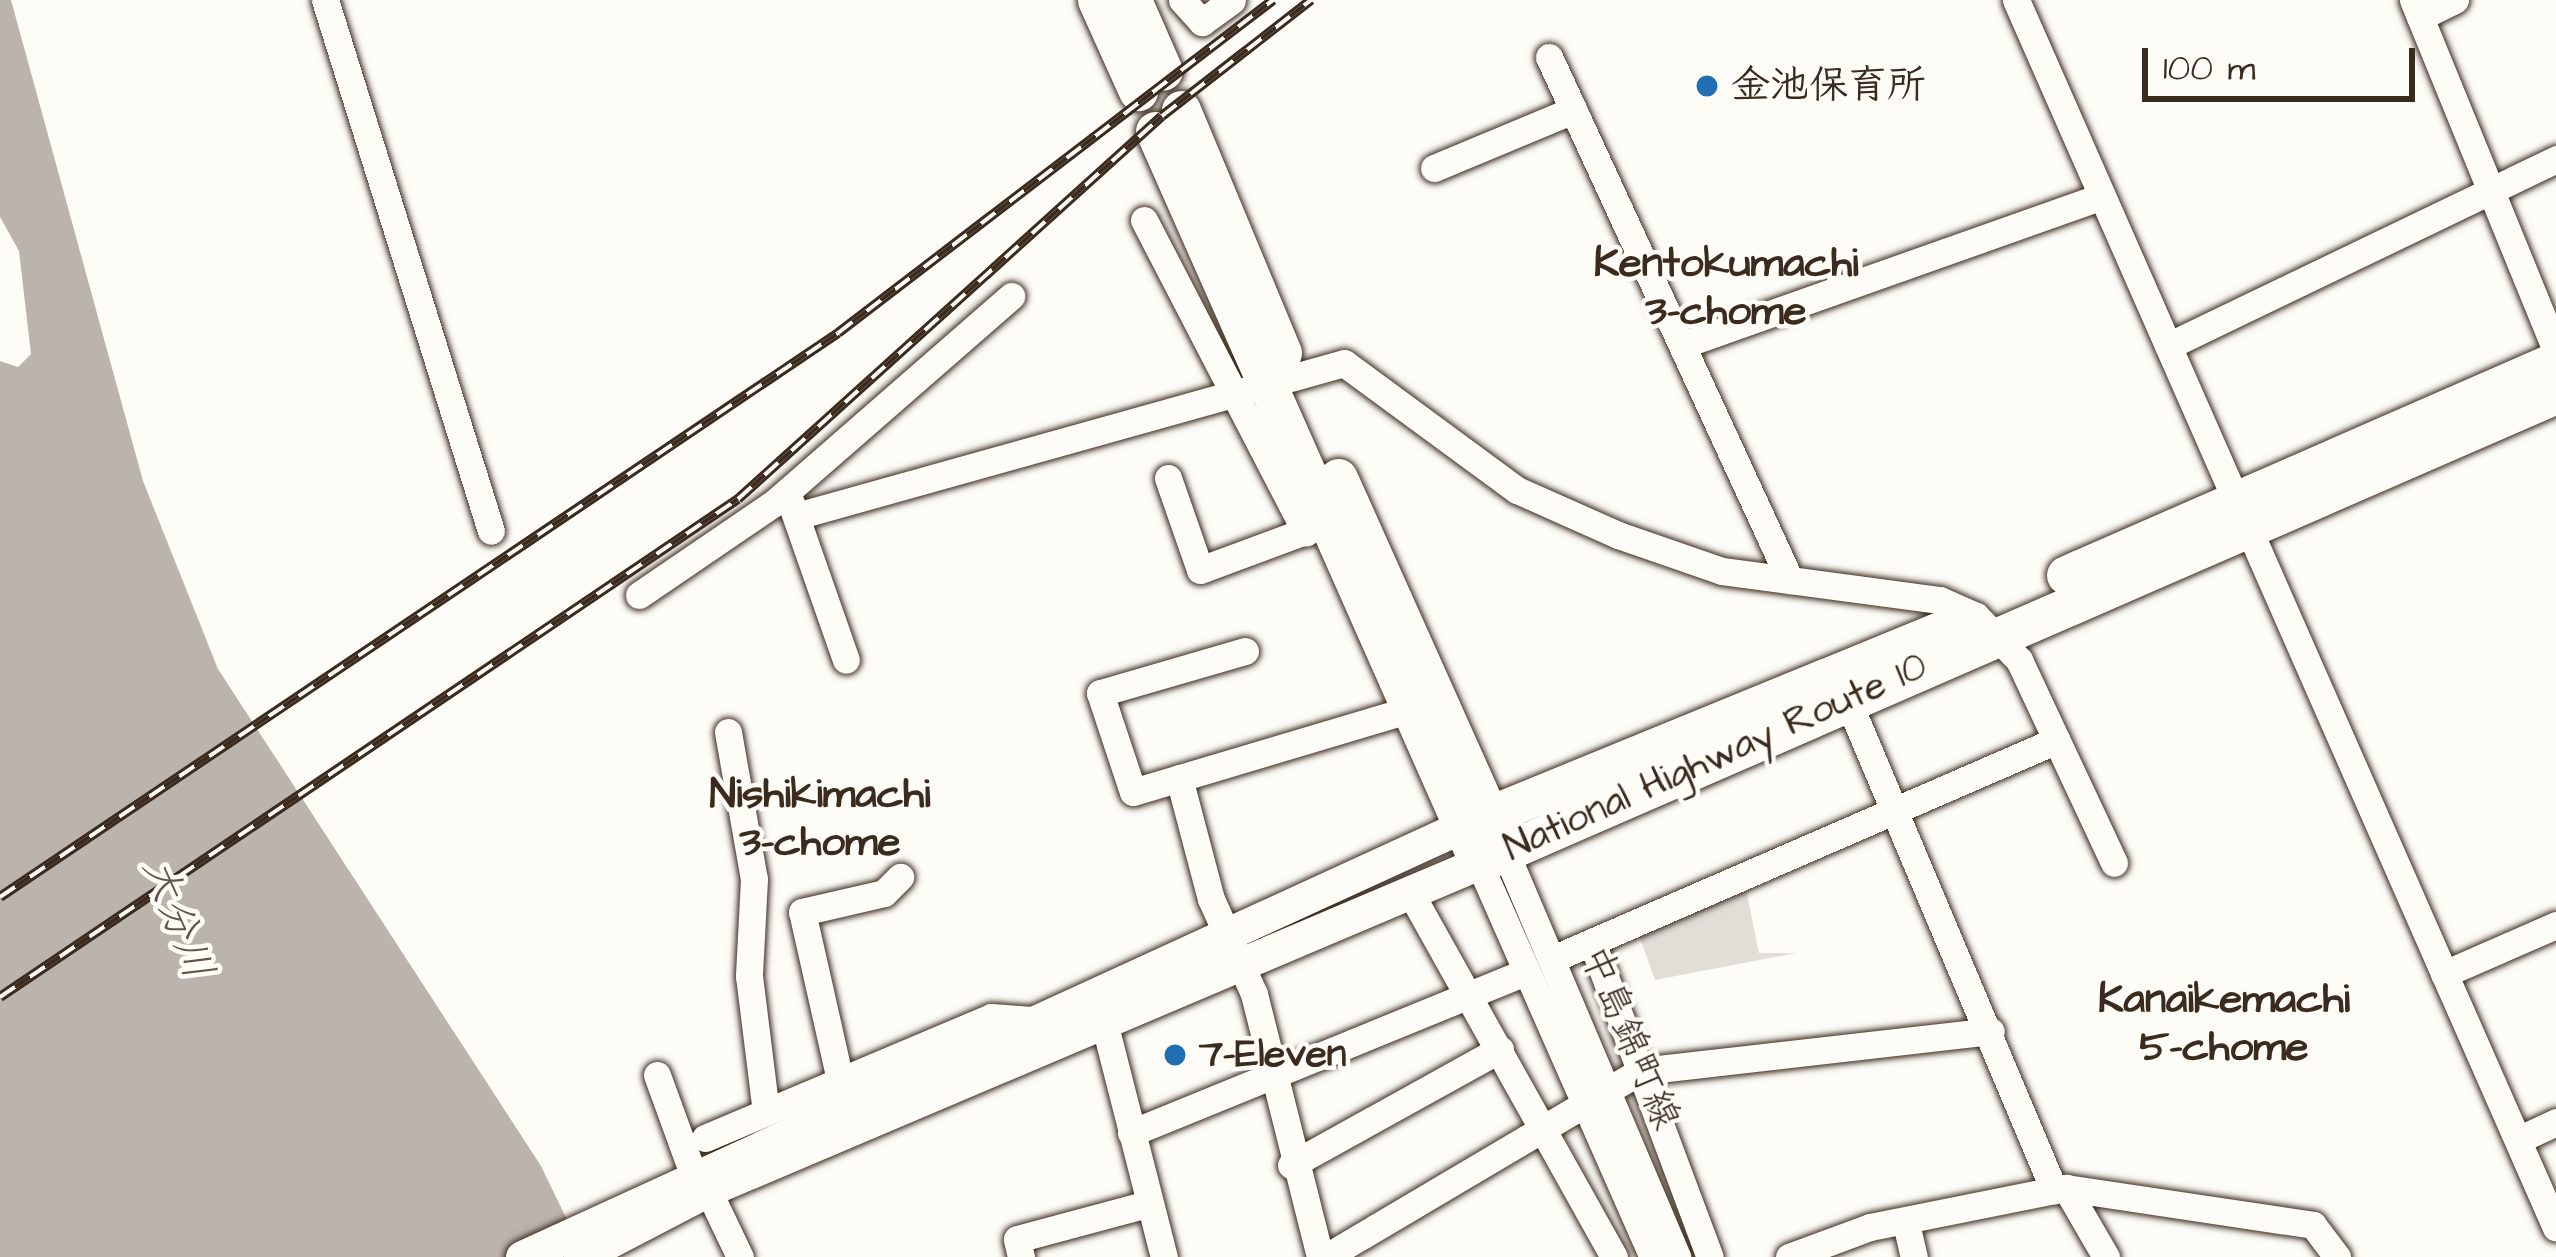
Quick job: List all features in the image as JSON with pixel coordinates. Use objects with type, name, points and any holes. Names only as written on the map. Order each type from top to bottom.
[{"type":"highway","points":[[1097,0],[1151,81],[1132,0]]},
{"type":"highway","name":"National Highway Route 10","points":[[1168,121],[1317,527],[1484,839]]},
{"type":"highway","name":"National Highway Route 10","points":[[1484,839],[1987,625],[2556,361]]},
{"type":"highway","name":"National Highway Route 10","points":[[1261,378],[1484,839]]},
{"type":"highway","name":"National Highway Route 10","points":[[2245,507],[2556,394]]},
{"type":"highway","name":"National Highway Route 10","points":[[1484,839],[1848,701],[1987,625]]},
{"type":"main road","points":[[522,1257],[690,1185],[1243,966],[1410,892],[1484,839]]},
{"type":"main road","points":[[580,1257],[690,1185],[1032,1020],[1227,934],[1484,839]]},
{"type":"street","points":[[325,0],[491,531]]},
{"type":"street","points":[[1182,0],[1202,22],[1232,0]]},
{"type":"street","points":[[2016,0],[2100,197],[2245,507],[2556,1228]]},
{"type":"street","points":[[2455,0],[2417,9],[2556,350]]},
{"type":"street","points":[[1549,57],[1790,580]]},
{"type":"street","points":[[1434,168],[1573,110]]},
{"type":"street","points":[[2168,346],[2556,159]]},
{"type":"street","points":[[1682,345],[2100,197]]},
{"type":"street","points":[[1144,220],[1261,378]]},
{"type":"street","points":[[639,595],[792,505],[1011,296]]},
{"type":"street","points":[[792,505],[1261,378],[1361,370],[1517,490],[1670,554],[1790,580],[1940,600],[1987,625],[2057,740],[2114,863]]},
{"type":"street","points":[[1168,478],[1200,570],[1317,527]]},
{"type":"street","points":[[792,505],[846,659]]},
{"type":"street","points":[[1245,652],[1100,693],[1133,792],[1411,709]]},
{"type":"street","points":[[1848,701],[2060,1189],[2106,1257]]},
{"type":"street","points":[[728,732],[754,879],[749,976],[766,1112]]},
{"type":"street","points":[[1564,954],[2057,740]]},
{"type":"street","points":[[1179,778],[1227,934],[1243,966],[1292,1165],[1323,1257],[1641,1071],[1991,1031]]},
{"type":"street","name":"中島錦町線","points":[[1484,839],[1677,1257]]},
{"type":"street","points":[[840,1080],[802,912],[884,893],[900,877]]},
{"type":"street","points":[[1410,892],[1546,1127],[1614,1257]]},
{"type":"street","points":[[2444,974],[2556,925]]},
{"type":"street","points":[[1592,942],[1710,1257]]},
{"type":"street","points":[[1131,1133],[1514,977]]},
{"type":"street","points":[[705,1138],[991,1017],[1032,1020]]},
{"type":"street","points":[[1104,1022],[1164,1257]]},
{"type":"street","points":[[1292,1165],[1501,1049]]},
{"type":"street","points":[[657,1075],[690,1185],[740,1257]]},
{"type":"street","name":"中島錦町線","points":[[1600,1096],[1653,1257]]},
{"type":"street","points":[[2520,1139],[2556,1122]]},
{"type":"street","points":[[1789,1257],[1906,1223],[2060,1189],[2313,1225],[2337,1257]]},
{"type":"street","points":[[1021,1257],[1017,1240],[1148,1204]]},
{"type":"street","points":[[1906,1223],[1914,1257]]},
{"type":"shaded area","points":[[1746,889],[1759,953],[1796,953],[1655,980],[1638,933]]},
{"type":"water","name":"大分川","points":[[0,0],[11,0],[143,481],[218,669],[541,1166],[585,1257],[0,1257],[0,361],[18,367],[31,354],[19,251],[0,217]]},
{"type":"railway","points":[[0,897],[838,333],[1273,0]]},
{"type":"railway","points":[[0,997],[738,499],[1162,116],[1311,0]]},
{"type":"place","name":"金池保育所","points":[[1707,86]]},
{"type":"place","name":"7-Eleven","points":[[1175,1055]]},
{"type":"district","name":"Kentokumachi 3-chome","points":[[1726,288]]},
{"type":"district","name":"Nishikimachi 3-chome","points":[[820,819]]},
{"type":"district","name":"Kanaikemachi 5-chome","points":[[2224,1024]]}]
